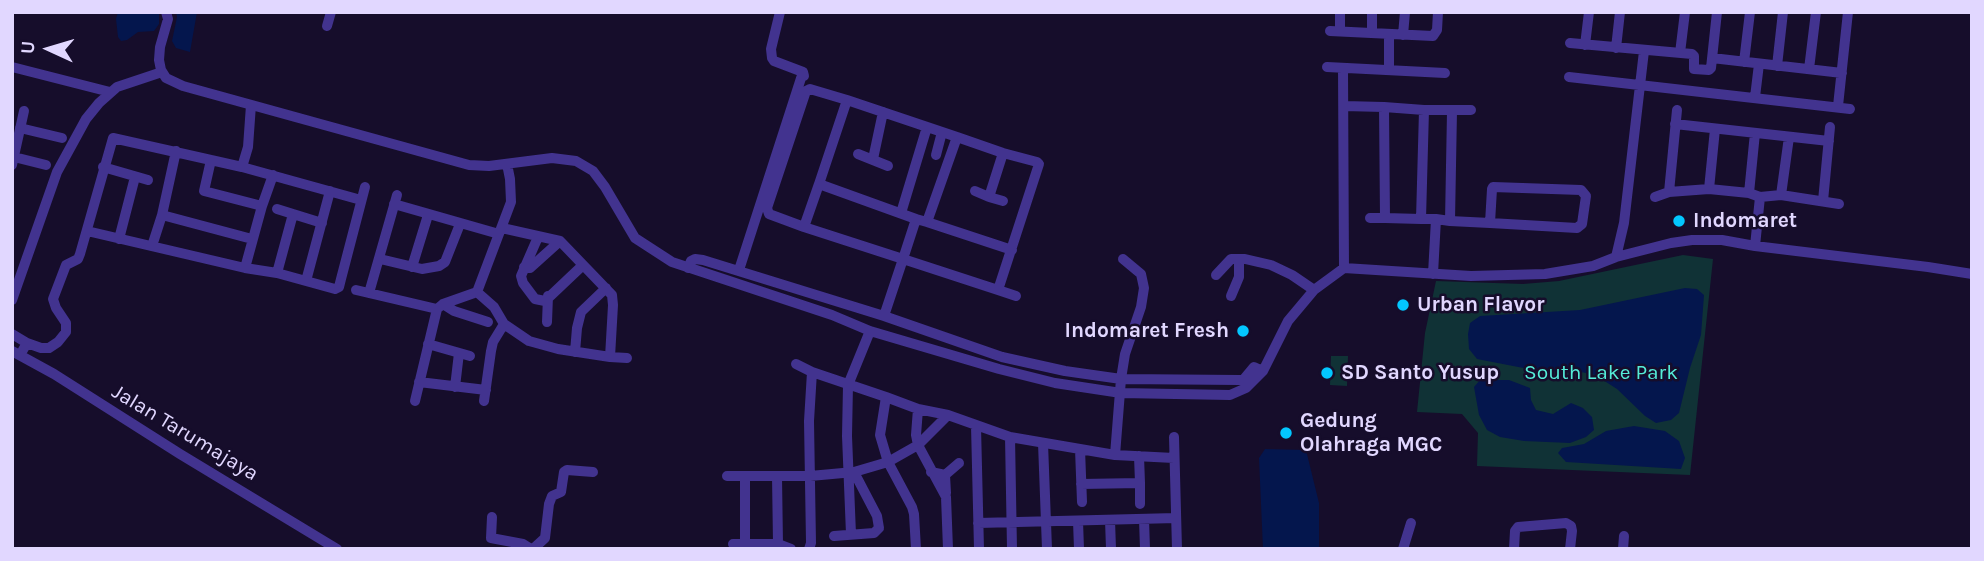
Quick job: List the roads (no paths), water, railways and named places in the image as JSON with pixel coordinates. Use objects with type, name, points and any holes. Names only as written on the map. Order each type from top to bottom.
[{"type":"street","points":[[166,12],[168,19],[159,60],[166,78],[183,86],[470,165],[489,166],[552,158],[576,161],[593,171],[635,238],[672,262],[832,315],[870,331],[999,369],[1055,383],[1121,393],[1230,395],[1250,386],[1288,321],[1314,289],[1344,268],[1471,276],[1545,274],[1593,266],[1616,257],[1671,243],[1722,240],[1972,274]]},
{"type":"street","points":[[327,26],[331,12]]},
{"type":"street","points":[[780,12],[771,49],[772,58],[803,72]]},
{"type":"street","points":[[1340,12],[1335,31],[1433,36],[1437,30],[1438,12]]},
{"type":"street","points":[[1372,12],[1372,33]]},
{"type":"street","points":[[1403,35],[1405,12]]},
{"type":"street","points":[[1585,45],[1589,12]]},
{"type":"street","points":[[1616,48],[1620,12]]},
{"type":"street","points":[[1680,53],[1685,12]]},
{"type":"street","points":[[1570,43],[1693,55],[1694,69],[1709,70],[1717,12]]},
{"type":"street","points":[[1744,62],[1750,12]]},
{"type":"street","points":[[1777,66],[1783,12]]},
{"type":"street","points":[[1809,69],[1816,12]]},
{"type":"street","points":[[1838,106],[1848,12]]},
{"type":"street","points":[[1389,34],[1389,70]]},
{"type":"street","points":[[1616,257],[1624,223],[1644,51]]},
{"type":"street","points":[[1712,58],[1842,73]]},
{"type":"street","points":[[1755,97],[1759,64]]},
{"type":"street","points":[[12,67],[110,92]]},
{"type":"street","points":[[1327,67],[1445,73]]},
{"type":"street","points":[[1343,68],[1344,268]]},
{"type":"street","points":[[12,300],[59,167],[86,119],[117,87],[162,72]]},
{"type":"street","points":[[803,72],[808,89]]},
{"type":"street","points":[[739,270],[803,72]]},
{"type":"street","points":[[1569,77],[1850,109]]},
{"type":"street","points":[[808,89],[1039,164],[998,290]]},
{"type":"street","points":[[808,89],[767,208],[769,214],[1016,296]]},
{"type":"street","points":[[804,227],[846,100]]},
{"type":"street","points":[[242,167],[248,147],[251,104]]},
{"type":"street","points":[[1344,106],[1471,110]]},
{"type":"street","points":[[1384,107],[1385,218]]},
{"type":"street","points":[[1421,219],[1424,110]]},
{"type":"street","points":[[1450,221],[1452,110]]},
{"type":"street","points":[[1669,192],[1677,110]]},
{"type":"street","points":[[24,111],[13,161],[46,165]]},
{"type":"street","points":[[873,159],[883,112]]},
{"type":"street","points":[[1675,124],[1829,141]]},
{"type":"street","points":[[901,213],[927,127]]},
{"type":"street","points":[[1823,201],[1830,127]]},
{"type":"street","points":[[20,128],[62,138]]},
{"type":"street","points":[[1709,189],[1715,129]]},
{"type":"street","points":[[934,157],[942,132]]},
{"type":"street","points":[[1749,193],[1755,133]]},
{"type":"street","points":[[101,134],[242,167],[362,200]]},
{"type":"street","points":[[927,222],[957,137]]},
{"type":"street","points":[[1781,195],[1789,137]]},
{"type":"street","points":[[12,334],[34,346],[49,348],[66,332],[66,323],[53,299],[66,265],[79,257],[113,138]]},
{"type":"street","points":[[152,246],[162,215],[176,151]]},
{"type":"street","points":[[919,152],[949,163]]},
{"type":"street","points":[[989,197],[1003,153]]},
{"type":"street","points":[[858,154],[888,166]]},
{"type":"street","points":[[200,203],[211,160]]},
{"type":"street","points":[[440,306],[477,292],[511,202],[507,164]]},
{"type":"street","points":[[103,167],[148,180]]},
{"type":"street","points":[[245,268],[273,175]]},
{"type":"street","points":[[119,239],[135,177]]},
{"type":"street","points":[[819,184],[1012,250]]},
{"type":"street","points":[[87,231],[277,273],[335,289],[339,287],[365,187]]},
{"type":"street","points":[[1370,218],[1580,227],[1586,196],[1581,190],[1493,187],[1490,223]]},
{"type":"street","points":[[1655,197],[1669,192],[1709,189],[1749,193],[1760,197],[1781,195],[1839,204]]},
{"type":"street","points":[[204,191],[262,206]]},
{"type":"street","points":[[306,281],[330,191]]},
{"type":"street","points":[[975,191],[1003,201]]},
{"type":"street","points":[[1755,246],[1760,197]]},
{"type":"street","points":[[369,293],[396,199],[428,215],[460,224],[560,241],[612,295],[610,357]]},
{"type":"street","points":[[277,209],[322,223]]},
{"type":"street","points":[[162,215],[252,239]]},
{"type":"street","points":[[277,273],[293,215]]},
{"type":"street","points":[[412,267],[428,215]]},
{"type":"street","points":[[884,316],[916,219]]},
{"type":"street","points":[[1433,274],[1436,219]]},
{"type":"street","points":[[380,259],[422,269],[439,266],[445,262],[460,224]]},
{"type":"street","points":[[538,237],[521,276],[530,293],[539,301],[545,301],[583,265]]},
{"type":"street","points":[[524,268],[530,268],[560,241]]},
{"type":"street","points":[[688,268],[695,259],[739,270],[1002,357],[1065,371],[1121,379],[1240,380],[1259,369]]},
{"type":"street","points":[[1115,455],[1125,354],[1141,307],[1144,288],[1141,274],[1123,259]]},
{"type":"street","points":[[1216,275],[1231,259],[1239,259],[1271,265],[1314,289]]},
{"type":"street","points":[[1231,296],[1239,277],[1239,259]]},
{"type":"street","points":[[575,352],[581,312],[606,288]]},
{"type":"street","points":[[356,290],[440,306],[488,322]]},
{"type":"street","points":[[477,292],[494,307],[504,324],[529,341],[575,352],[627,358]]},
{"type":"street","points":[[547,322],[548,296]]},
{"type":"street","points":[[832,315],[836,301]]},
{"type":"street","points":[[415,401],[440,306]]},
{"type":"street","points":[[419,382],[454,387],[485,396],[493,342],[504,324]]},
{"type":"street","points":[[851,534],[848,385],[870,331]]},
{"type":"street","points":[[16,353],[27,343]]},
{"type":"street","points":[[428,344],[470,356]]},
{"type":"street","name":"Jalan Tarumajaya","points":[[16,353],[333,548]]},
{"type":"street","points":[[454,387],[458,353]]},
{"type":"street","points":[[999,369],[1002,357]]},
{"type":"street","points":[[796,364],[918,409],[948,415],[1010,437],[1115,455],[1174,458]]},
{"type":"street","points":[[809,549],[808,421],[812,372]]},
{"type":"street","points":[[886,397],[880,435],[888,462],[912,507],[916,549]]},
{"type":"street","points":[[918,409],[918,445],[946,497]]},
{"type":"street","points":[[727,476],[851,473],[888,462],[918,445],[948,415]]},
{"type":"street","points":[[976,426],[979,549]]},
{"type":"street","points":[[1010,437],[1012,549]]},
{"type":"street","points":[[1174,438],[1177,549]]},
{"type":"street","points":[[1043,443],[1047,549]]},
{"type":"street","points":[[1080,449],[1082,502]]},
{"type":"street","points":[[1139,456],[1140,504]]},
{"type":"street","points":[[945,475],[959,463]]},
{"type":"street","points":[[492,517],[491,538],[523,544],[532,549],[545,538],[549,504],[552,496],[561,492],[564,472],[593,472]]},
{"type":"street","points":[[931,472],[945,475]]},
{"type":"street","points":[[834,536],[874,533],[879,528],[877,516],[851,473]]},
{"type":"street","points":[[945,475],[948,549]]},
{"type":"street","points":[[745,476],[745,545]]},
{"type":"street","points":[[777,476],[778,544]]},
{"type":"street","points":[[1081,484],[1140,482]]},
{"type":"street","points":[[978,523],[1175,518]]},
{"type":"street","points":[[1144,519],[1145,549]]},
{"type":"street","points":[[1110,520],[1111,549]]},
{"type":"street","points":[[1078,521],[1079,549]]},
{"type":"street","points":[[1403,549],[1411,523]]},
{"type":"street","points":[[1514,549],[1515,531],[1518,527],[1566,523],[1571,526],[1572,531],[1570,549]]},
{"type":"street","points":[[1623,549],[1624,536]]},
{"type":"street","points":[[733,544],[778,544],[791,549]]},
{"type":"place","name":"Indomaret","points":[[1679,221]]},
{"type":"place","name":"Urban Flavor","points":[[1403,305]]},
{"type":"place","name":"Indomaret Fresh","points":[[1243,331]]},
{"type":"place","name":"SD Santo Yusup","points":[[1327,373]]},
{"type":"place","name":"Gedung Olahraga MGC","points":[[1286,433]]},
{"type":"park label","name":"South Lake Park","points":[[1601,373]]}]
